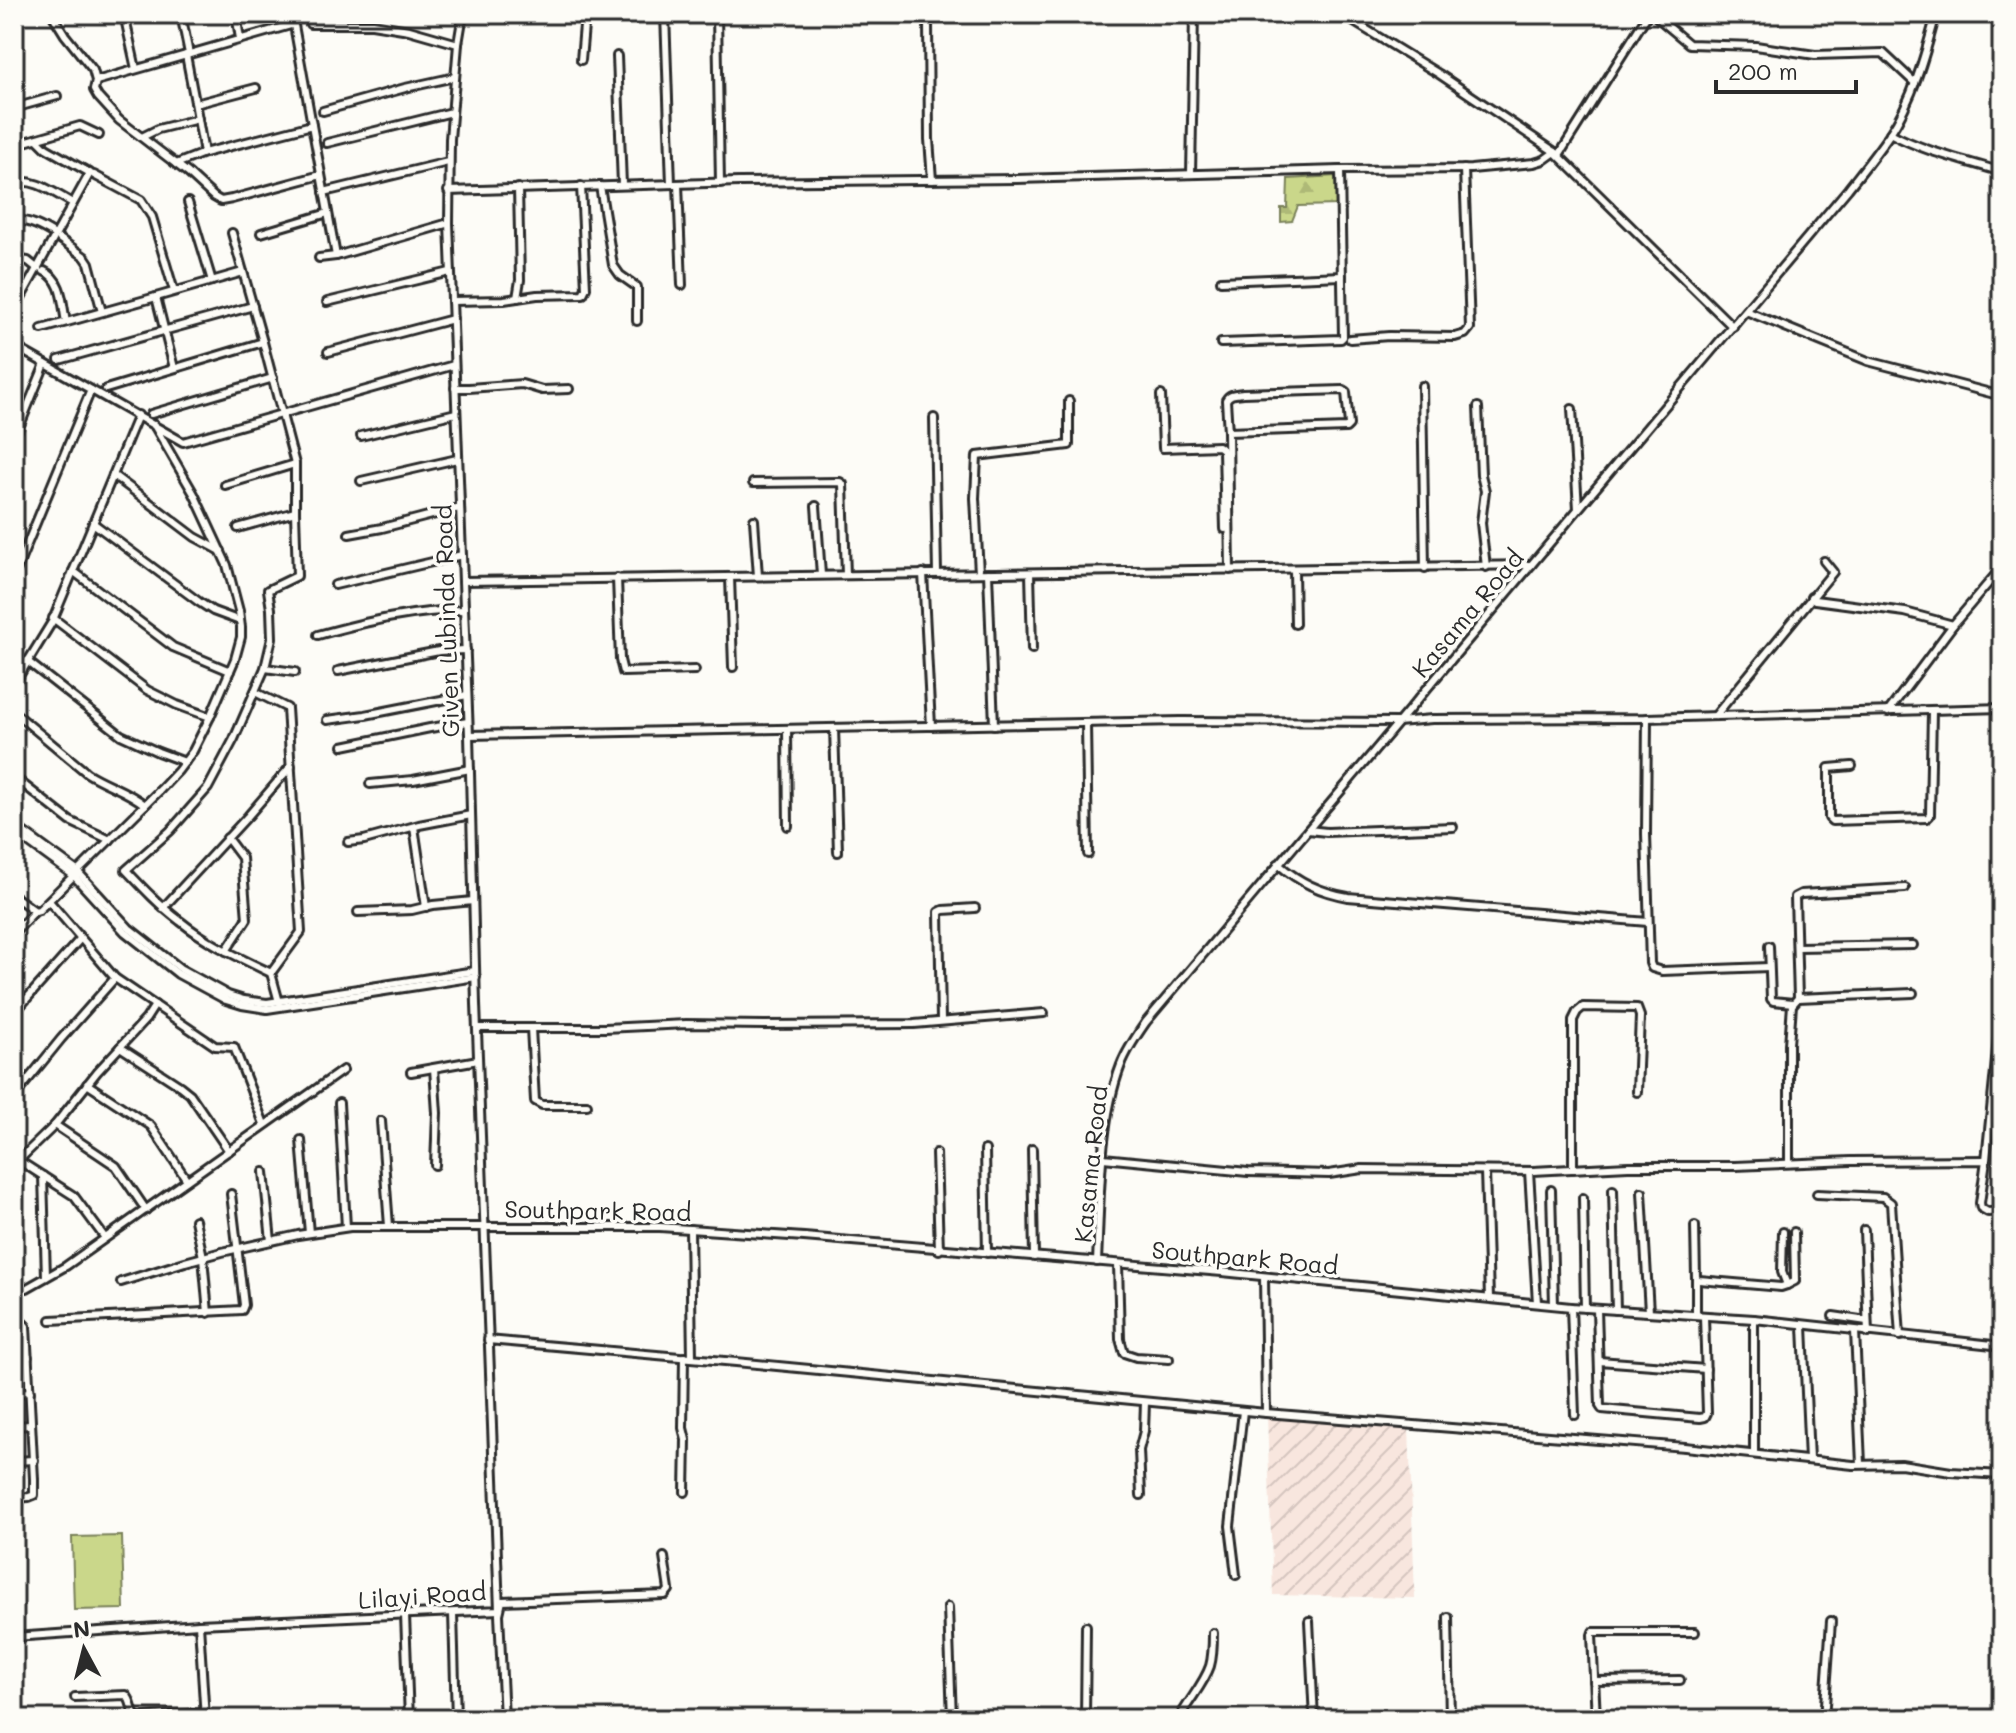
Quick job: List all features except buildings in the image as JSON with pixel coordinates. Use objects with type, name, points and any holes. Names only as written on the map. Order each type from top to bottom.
[{"type":"street","points":[[52,14],[98,79]]},
{"type":"street","points":[[124,14],[136,69]]},
{"type":"street","points":[[181,14],[204,153]]},
{"type":"street","points":[[236,14],[240,39]]},
{"type":"street","points":[[292,14],[336,256]]},
{"type":"street","name":"Given Lubinda Road","points":[[463,14],[452,112],[448,191],[484,1226]]},
{"type":"street","points":[[581,60],[585,14]]},
{"type":"street","points":[[665,14],[682,285]]},
{"type":"street","points":[[717,14],[720,183]]},
{"type":"street","points":[[1191,174],[1194,14]]},
{"type":"street","points":[[1341,14],[1439,74],[1557,154],[1733,327]]},
{"type":"street","points":[[448,191],[1464,169],[1534,163],[1557,154],[1651,14],[1689,44],[1756,46],[1815,55],[1883,53],[1915,83]]},
{"type":"street","name":"Kasama Road","points":[[1097,1262],[1103,1158],[1110,1107],[1118,1073],[1146,1022],[1848,189],[1890,133],[1915,83],[1936,14]]},
{"type":"street","points":[[928,22],[932,180]]},
{"type":"street","points":[[98,79],[294,24]]},
{"type":"street","points":[[310,24],[372,24],[409,30],[458,44]]},
{"type":"street","points":[[617,56],[622,185]]},
{"type":"street","points":[[323,111],[455,77]]},
{"type":"street","points":[[98,79],[94,90],[119,120],[221,201],[321,175]]},
{"type":"street","points":[[195,102],[256,88]]},
{"type":"street","points":[[14,108],[57,96]]},
{"type":"street","points":[[327,143],[452,112]]},
{"type":"street","points":[[142,137],[158,129],[198,119]]},
{"type":"street","points":[[176,164],[204,153],[312,125]]},
{"type":"street","points":[[14,145],[80,126],[99,135]]},
{"type":"street","points":[[1890,133],[1960,161],[2002,172]]},
{"type":"street","points":[[14,310],[41,270],[90,173],[46,148],[37,139]]},
{"type":"street","points":[[188,173],[192,157]]},
{"type":"street","points":[[324,192],[448,162]]},
{"type":"street","points":[[1350,339],[1455,337],[1465,334],[1470,328],[1464,169]]},
{"type":"street","points":[[1221,343],[1341,339],[1344,333],[1340,170]]},
{"type":"street","points":[[94,175],[141,200],[148,209],[174,291]]},
{"type":"street","points":[[14,183],[36,183],[73,203]]},
{"type":"street","points":[[452,301],[581,295],[585,292],[581,186]]},
{"type":"street","points":[[600,186],[613,265],[620,275],[637,287],[637,321]]},
{"type":"street","points":[[517,298],[520,280],[518,188]]},
{"type":"street","points":[[188,202],[212,281]]},
{"type":"street","points":[[261,233],[328,213]]},
{"type":"street","points":[[14,221],[19,219],[44,228],[87,259],[102,312]]},
{"type":"street","points":[[319,258],[336,256],[449,223]]},
{"type":"street","points":[[232,233],[295,464],[297,576],[268,590],[272,638],[265,668],[234,739],[208,788],[170,831],[126,870],[182,923],[226,951],[271,973],[280,1004]]},
{"type":"street","points":[[14,259],[28,261],[54,276],[66,322]]},
{"type":"street","points":[[42,329],[243,272]]},
{"type":"street","points":[[327,302],[450,272]]},
{"type":"street","points":[[1221,281],[1342,276]]},
{"type":"street","points":[[156,297],[174,368]]},
{"type":"street","points":[[59,360],[253,306]]},
{"type":"street","points":[[1746,311],[1868,361],[2002,396]]},
{"type":"street","points":[[328,352],[453,319]]},
{"type":"street","points":[[106,389],[263,342]]},
{"type":"street","points":[[14,346],[183,442],[454,365]]},
{"type":"street","points":[[14,440],[45,364]]},
{"type":"street","points":[[151,414],[273,378]]},
{"type":"street","points":[[455,388],[522,384],[542,390],[569,389]]},
{"type":"street","points":[[1422,386],[1425,568]]},
{"type":"street","points":[[14,576],[91,390]]},
{"type":"street","points":[[1228,432],[1346,428],[1349,425],[1346,392],[1234,394],[1226,400],[1228,570]]},
{"type":"street","points":[[1161,395],[1163,448],[1218,446],[1223,450],[1228,570]]},
{"type":"street","points":[[979,573],[975,498],[977,456],[1069,445],[1069,401]]},
{"type":"street","points":[[1478,407],[1481,475],[1485,491],[1481,523],[1486,567]]},
{"type":"street","points":[[1572,409],[1578,509]]},
{"type":"street","points":[[361,436],[456,413]]},
{"type":"street","points":[[14,684],[53,618],[138,415]]},
{"type":"street","points":[[934,418],[937,573]]},
{"type":"street","points":[[14,933],[185,762],[210,717],[235,659],[241,637],[240,621],[227,565],[199,503],[154,425]]},
{"type":"street","points":[[361,481],[457,459]]},
{"type":"street","points":[[225,485],[295,464]]},
{"type":"street","points":[[113,475],[195,537],[221,552]]},
{"type":"street","points":[[753,483],[843,484],[846,575]]},
{"type":"street","points":[[816,506],[821,575]]},
{"type":"street","points":[[349,534],[459,508]]},
{"type":"street","points":[[238,528],[295,512]]},
{"type":"street","points":[[754,520],[758,576]]},
{"type":"street","points":[[93,523],[199,602],[240,621]]},
{"type":"street","points":[[335,585],[462,555]]},
{"type":"street","points":[[1715,716],[1833,572],[1824,561]]},
{"type":"street","points":[[463,581],[1532,565]]},
{"type":"street","points":[[1887,712],[2002,567]]},
{"type":"street","points":[[1294,570],[1295,624]]},
{"type":"street","points":[[73,571],[173,647],[230,671]]},
{"type":"street","points":[[923,573],[931,726]]},
{"type":"street","points":[[988,573],[994,725]]},
{"type":"street","points":[[1030,573],[1032,649]]},
{"type":"street","points":[[730,577],[733,667]]},
{"type":"street","points":[[617,578],[623,672],[695,670]]},
{"type":"street","points":[[1811,597],[1905,612],[1953,625]]},
{"type":"street","points":[[318,635],[410,614],[464,610]]},
{"type":"street","points":[[53,618],[147,690],[210,717]]},
{"type":"street","points":[[338,671],[439,651],[466,650]]},
{"type":"street","points":[[27,661],[121,735],[185,762]]},
{"type":"street","points":[[265,668],[295,672]]},
{"type":"street","points":[[255,692],[287,708],[301,932],[271,973]]},
{"type":"street","points":[[327,720],[467,695]]},
{"type":"street","points":[[469,735],[1180,721],[1398,722],[1432,719],[1647,718],[2002,708]]},
{"type":"street","points":[[1852,766],[1829,768],[1829,818],[1832,821],[1927,818],[1930,815],[1932,711]]},
{"type":"street","points":[[14,712],[87,773],[134,796],[145,805]]},
{"type":"street","points":[[1647,718],[1648,922],[1652,968],[1662,971],[1769,967]]},
{"type":"street","points":[[343,746],[468,722]]},
{"type":"street","points":[[1086,723],[1088,854]]},
{"type":"street","points":[[834,728],[838,852]]},
{"type":"street","points":[[787,729],[788,826]]},
{"type":"street","points":[[163,908],[291,766]]},
{"type":"street","points":[[370,784],[413,780],[470,769]]},
{"type":"street","points":[[14,777],[70,821],[110,840]]},
{"type":"street","points":[[348,842],[471,815]]},
{"type":"street","points":[[14,825],[75,873],[129,928],[181,969],[228,995],[280,1004],[476,974]]},
{"type":"street","points":[[414,827],[426,907]]},
{"type":"street","points":[[1308,830],[1453,827]]},
{"type":"street","points":[[14,832],[75,873]]},
{"type":"street","points":[[226,951],[247,919],[242,858],[227,838]]},
{"type":"street","points":[[1278,864],[1307,885],[1348,897],[1648,922]]},
{"type":"street","points":[[1789,1163],[1789,1044],[1798,947],[1795,897],[1798,894],[1905,888]]},
{"type":"street","points":[[14,896],[35,911]]},
{"type":"street","points":[[49,901],[115,978],[215,1046],[234,1047],[264,1124]]},
{"type":"street","points":[[358,912],[412,910],[473,901]]},
{"type":"street","points":[[941,1021],[939,912],[975,908]]},
{"type":"street","points":[[14,1013],[80,939]]},
{"type":"street","points":[[1798,947],[1913,945]]},
{"type":"street","points":[[1769,946],[1773,1001],[1913,993]]},
{"type":"street","points":[[14,1097],[115,978]]},
{"type":"street","points":[[2002,994],[1999,1060],[1981,1208],[1988,1212],[2002,1211]]},
{"type":"street","points":[[105,1238],[74,1196],[16,1161],[55,1125],[155,1005]]},
{"type":"street","points":[[1573,1169],[1573,1020],[1583,1007],[1637,1008],[1640,1016],[1637,1092]]},
{"type":"street","points":[[477,1028],[914,1024],[1044,1013]]},
{"type":"street","points":[[531,1028],[535,1101],[542,1105],[587,1105]]},
{"type":"street","points":[[120,1047],[190,1094],[229,1151]]},
{"type":"street","points":[[411,1072],[478,1060]]},
{"type":"street","points":[[434,1068],[437,1113],[435,1165]]},
{"type":"street","points":[[14,1289],[27,1288],[105,1238],[343,1070]]},
{"type":"street","points":[[87,1084],[151,1126],[187,1180]]},
{"type":"street","points":[[339,1103],[346,1227]]},
{"type":"street","points":[[381,1121],[389,1226]]},
{"type":"street","points":[[55,1125],[116,1166],[146,1210]]},
{"type":"street","points":[[301,1140],[309,1233]]},
{"type":"street","points":[[1032,1149],[1034,1257]]},
{"type":"street","points":[[985,1150],[987,1253]]},
{"type":"street","points":[[936,1153],[939,1250]]},
{"type":"street","points":[[1103,1158],[1248,1172],[1329,1174],[1362,1169],[1529,1171],[1628,1166],[1986,1160]]},
{"type":"street","points":[[1485,1171],[1489,1298]]},
{"type":"street","points":[[1529,1171],[1537,1303]]},
{"type":"street","points":[[264,1172],[271,1241]]},
{"type":"street","points":[[43,1176],[46,1277]]},
{"type":"street","points":[[1551,1190],[1554,1305]]},
{"type":"street","points":[[1613,1190],[1616,1310]]},
{"type":"street","points":[[1642,1192],[1649,1312]]},
{"type":"street","points":[[51,1320],[208,1313],[244,1308],[231,1194]]},
{"type":"street","points":[[1817,1194],[1883,1197],[1891,1203],[1900,1336]]},
{"type":"street","points":[[1583,1198],[1585,1308]]},
{"type":"street","points":[[195,1220],[203,1257],[208,1313]]},
{"type":"street","name":"Lilayi Road","points":[[14,1637],[199,1624],[499,1610],[484,1226]]},
{"type":"street","points":[[1597,1309],[1602,1409],[1705,1417],[1706,1369],[1696,1278],[1695,1226]]},
{"type":"street","name":"Southpark Road","points":[[121,1282],[203,1257],[346,1227],[690,1229],[1097,1262],[1571,1307],[1754,1319],[2002,1346]]},
{"type":"street","points":[[685,1492],[686,1440],[683,1428],[688,1357],[690,1229]]},
{"type":"street","points":[[1864,1230],[1868,1333]]},
{"type":"street","points":[[1783,1232],[1782,1272],[1787,1285]]},
{"type":"street","points":[[1696,1278],[1781,1287],[1787,1285],[1795,1281],[1794,1232]]},
{"type":"street","points":[[1118,1264],[1120,1339],[1124,1353],[1169,1359]]},
{"type":"street","points":[[1264,1277],[1266,1413]]},
{"type":"street","points":[[1571,1307],[1575,1415]]},
{"type":"street","points":[[1833,1316],[1867,1321]]},
{"type":"street","points":[[1754,1319],[1754,1454]]},
{"type":"street","points":[[14,1323],[26,1326],[34,1460],[34,1495],[14,1498]]},
{"type":"street","points":[[1803,1326],[1809,1460]]},
{"type":"street","points":[[1855,1331],[1861,1464]]},
{"type":"street","points":[[488,1340],[1243,1411],[1809,1460],[1901,1464],[1951,1472],[2002,1475]]},
{"type":"street","points":[[14,1357],[28,1357]]},
{"type":"street","points":[[1599,1361],[1706,1369]]},
{"type":"street","points":[[14,1393],[30,1392]]},
{"type":"street","points":[[1141,1495],[1139,1450],[1144,1431],[1145,1402]]},
{"type":"street","points":[[1236,1575],[1230,1526],[1243,1411]]},
{"type":"street","points":[[14,1426],[31,1425]]},
{"type":"street","points":[[14,1461],[34,1460]]},
{"type":"street","points":[[504,1719],[499,1610],[502,1601],[665,1595],[669,1590],[664,1557]]},
{"type":"street","points":[[948,1607],[952,1719]]},
{"type":"street","points":[[453,1613],[456,1719]]},
{"type":"street","points":[[405,1615],[409,1719]]},
{"type":"street","points":[[1448,1617],[1450,1719]]},
{"type":"street","points":[[1309,1621],[1314,1719]]},
{"type":"street","points":[[1824,1719],[1831,1621]]},
{"type":"street","points":[[75,1697],[126,1695],[137,1717],[205,1716],[199,1624]]},
{"type":"street","points":[[1085,1719],[1086,1626]]},
{"type":"street","points":[[1596,1719],[1593,1632],[1695,1632]]},
{"type":"street","points":[[1179,1719],[1210,1666],[1213,1633]]},
{"type":"street","points":[[1594,1681],[1680,1680]]},
{"type":"shaded area","points":[[1267,1414],[1409,1428],[1415,1598],[1273,1595]]},
{"type":"green space","points":[[1336,176],[1338,205],[1298,206],[1292,221],[1281,222],[1281,208],[1287,208],[1288,179]]},
{"type":"green space","points":[[122,1536],[124,1609],[74,1610],[72,1537]]}]
